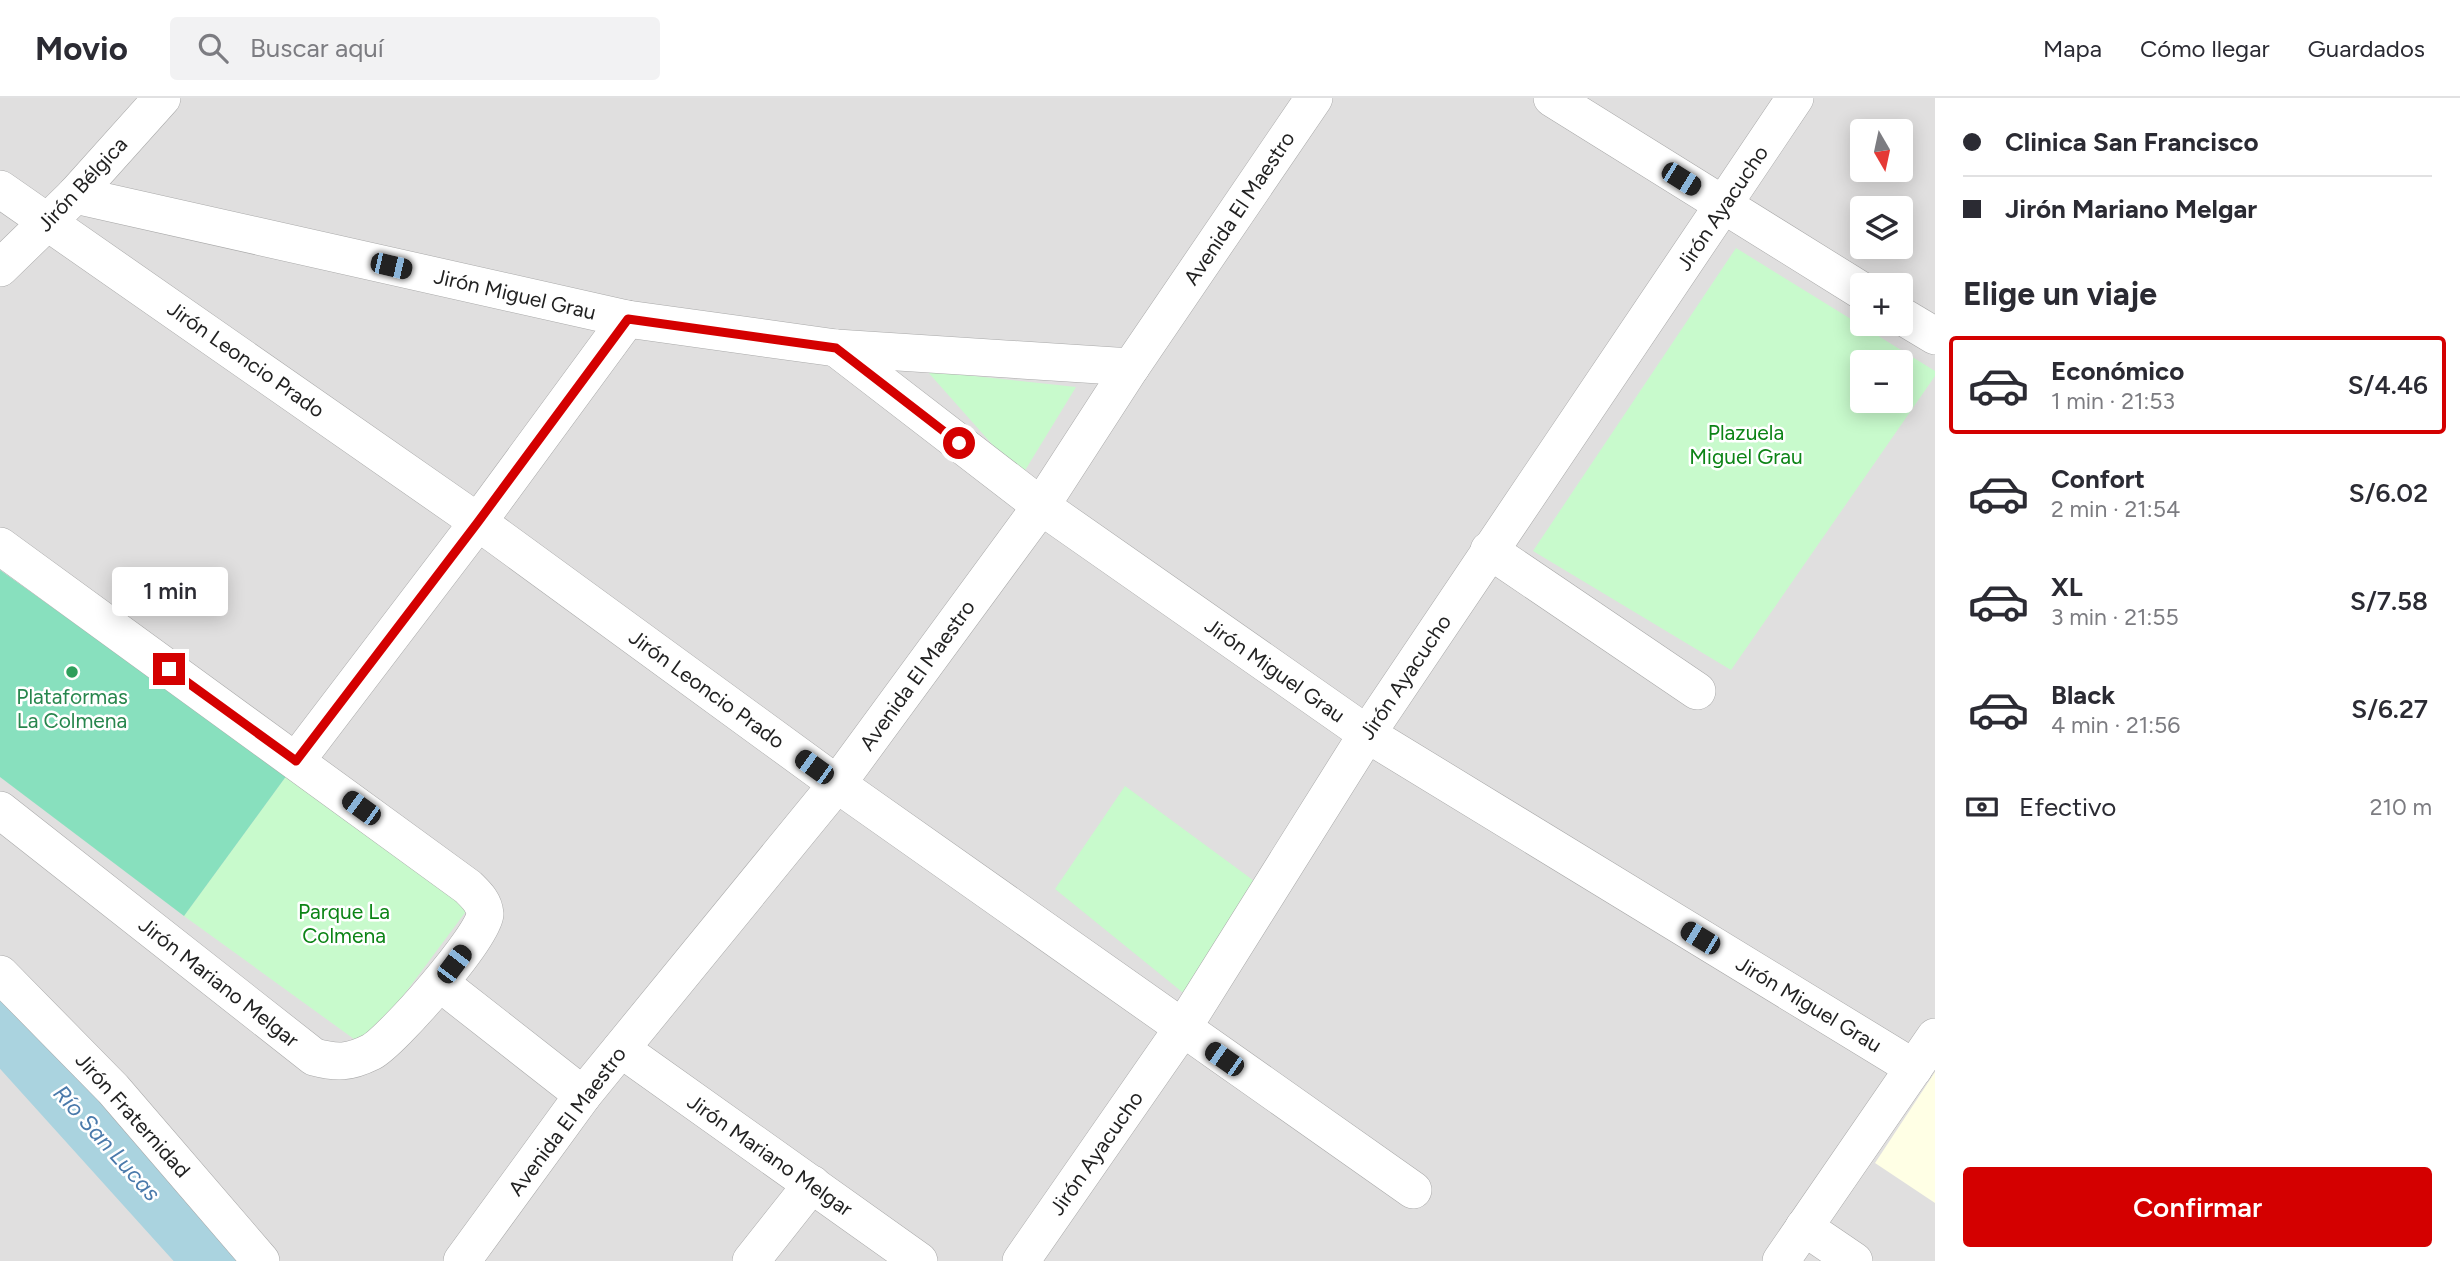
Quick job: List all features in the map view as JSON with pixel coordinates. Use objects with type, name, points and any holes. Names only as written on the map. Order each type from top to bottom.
[{"type":"street","name":"Jirón Bélgica","points":[[0,268],[75,195],[162,98]]},
{"type":"street","name":"Avenida El Maestro","points":[[462,1261],[583,1095],[836,784],[1041,506],[1131,367],[1314,98]]},
{"type":"street","points":[[1552,98],[1850,284]]},
{"type":"street","name":"Jirón Ayacucho","points":[[1021,1261],[1182,1029],[1367,734],[1795,98]]},
{"type":"street","name":"Jirón Leoncio Prado","points":[[0,189],[478,522],[836,784],[1413,1190]]},
{"type":"street","name":"Jirón Miguel Grau","points":[[75,195],[628,319],[836,348],[1131,367]]},
{"type":"street","points":[[296,761],[628,319]]},
{"type":"street","points":[[1913,323],[1935,336]]},
{"type":"street","name":"Jirón Miguel Grau","points":[[836,348],[1041,506],[1367,734],[1914,1068]]},
{"type":"street","name":"Jirón Mariano Melgar","points":[[0,546],[468,887],[480,900],[485,913],[483,926],[440,983],[374,1050],[355,1060],[335,1063],[314,1057],[0,810]]},
{"type":"street","points":[[1489,550],[1697,691]]},
{"type":"street","name":"Jirón Fraternidad","points":[[0,974],[113,1089],[261,1261]]},
{"type":"street","points":[[440,983],[583,1095]]},
{"type":"street","points":[[1781,1261],[1935,1037]]},
{"type":"street","name":"Jirón Mariano Melgar","points":[[621,1049],[919,1261]]},
{"type":"street","points":[[751,1261],[812,1184]]},
{"type":"street","points":[[1804,1227],[1854,1261]]},
{"type":"shaded area","points":[[0,98],[1935,98],[1935,1261],[0,1261]]},
{"type":"shaded area","points":[[1935,1072],[1935,1203],[1875,1163]]},
{"type":"green space","name":"Plazuela Miguel Grau","points":[[1736,248],[1850,318],[1850,336],[1878,336],[1901,350],[1850,350],[1850,413],[1909,413],[1731,670],[1533,551]]},
{"type":"green space","name":"Plazuela Miguel Grau","points":[[1913,357],[1935,371],[1935,376],[1913,408]]},
{"type":"green space","points":[[927,371],[1076,387],[1021,477]]},
{"type":"green space","name":"Plataformas La Colmena","points":[[0,570],[287,775],[184,916],[0,777]]},
{"type":"green space","name":"Parque La Colmena","points":[[287,775],[470,906],[365,1047],[184,916]]},
{"type":"green space","points":[[1125,786],[1261,886],[1192,1000],[1055,889]]},
{"type":"waterway","name":"Río San Lucas","points":[[0,1024],[214,1261]]},
{"type":"place","name":"Plataformas La Colmena","points":[[72,672]]},
{"type":"route","points":[[169,669],[296,761],[628,319],[836,348],[959,443]]}]
